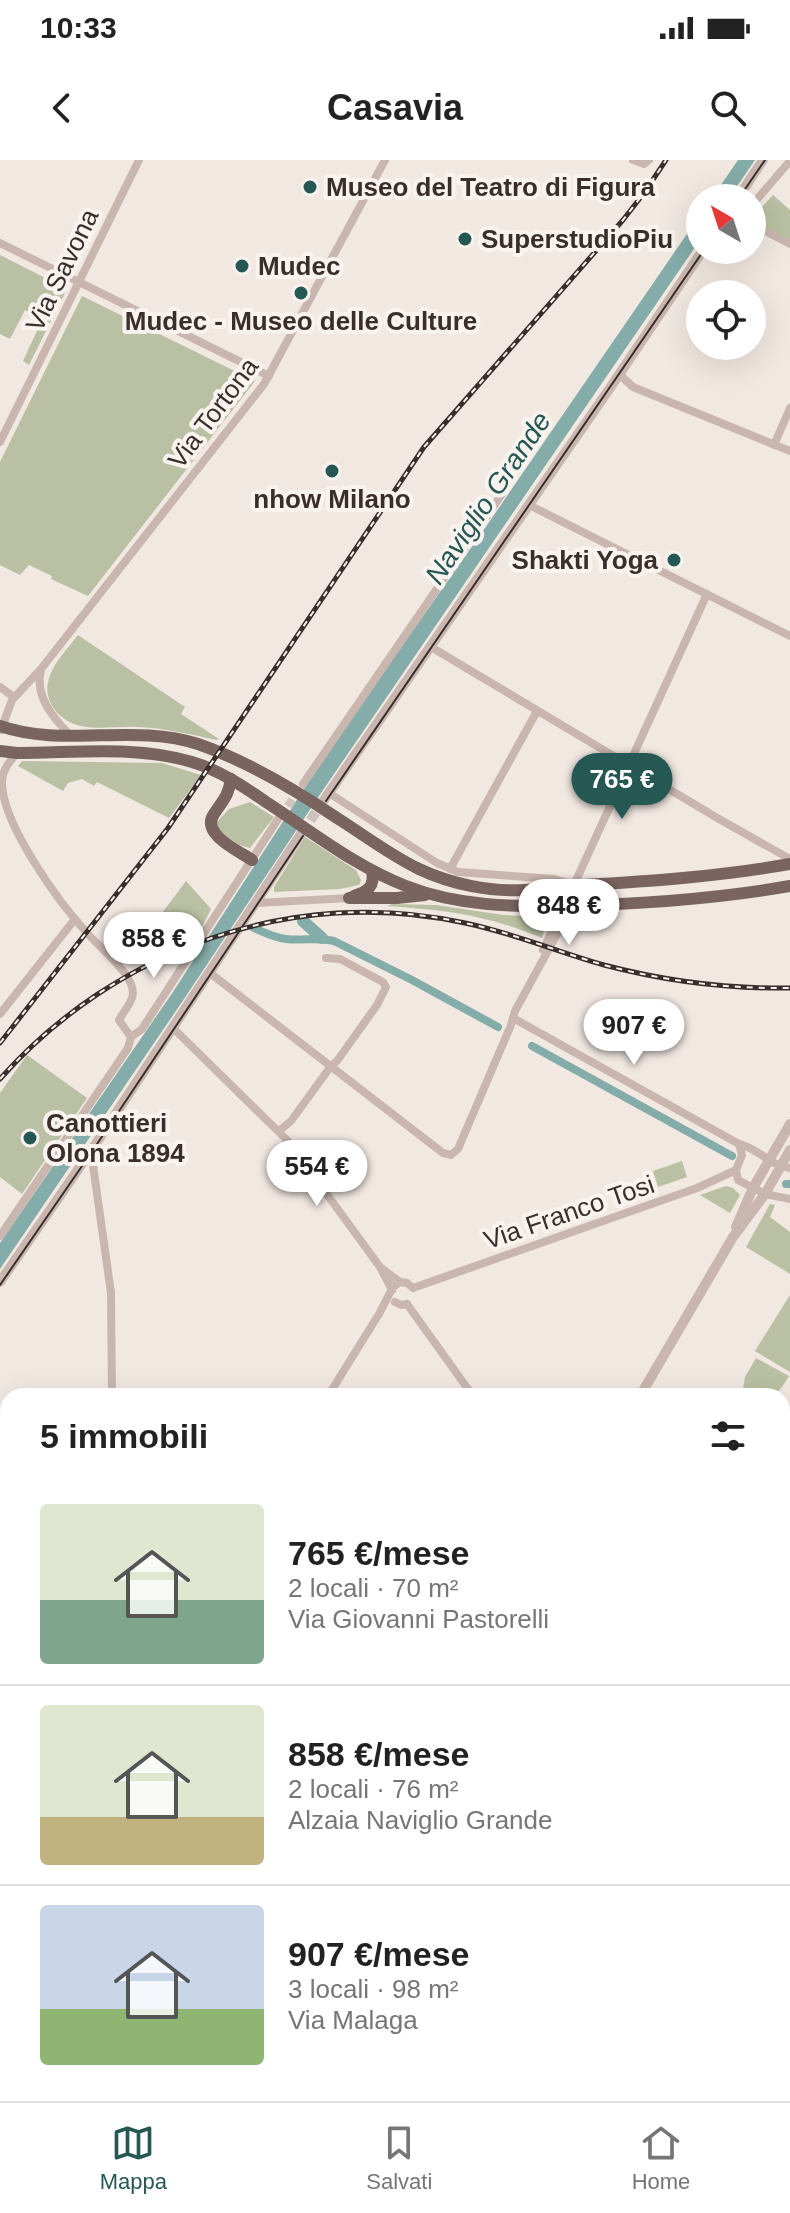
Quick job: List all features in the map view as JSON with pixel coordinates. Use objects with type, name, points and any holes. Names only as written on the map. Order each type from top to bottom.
[{"type":"main road","points":[[3,728],[25,733],[145,735],[183,740],[211,749],[327,801],[400,859],[434,875],[476,887],[523,890],[698,877],[771,867],[790,861]]},
{"type":"main road","points":[[0,751],[139,752],[165,755],[200,765],[253,792],[307,834],[372,871],[429,894],[484,904],[551,906],[671,902],[790,886]]},
{"type":"main road","points":[[231,779],[227,797],[210,821],[214,834],[252,860]]},
{"type":"main road","points":[[219,808],[253,792]]},
{"type":"main road","points":[[349,898],[368,890],[373,881],[372,871]]},
{"type":"main road","points":[[568,905],[574,885]]},
{"type":"main road","points":[[349,898],[429,894]]},
{"type":"street","name":"Via Savona","points":[[0,442],[139,160]]},
{"type":"street","name":"Via Tortona","points":[[3,728],[14,697],[41,669],[269,376],[385,160]]},
{"type":"street","points":[[633,160],[644,164],[649,160]]},
{"type":"street","points":[[747,184],[763,160]]},
{"type":"street","points":[[766,189],[790,161]]},
{"type":"street","points":[[766,231],[790,244]]},
{"type":"street","points":[[0,243],[269,376]]},
{"type":"street","points":[[694,264],[327,801],[458,872],[554,879],[574,885],[707,594]]},
{"type":"street","points":[[619,374],[633,387],[790,451]]},
{"type":"street","points":[[774,445],[790,408]]},
{"type":"street","points":[[303,784],[504,491]]},
{"type":"street","points":[[529,505],[790,636]]},
{"type":"street","points":[[431,647],[790,861]]},
{"type":"street","points":[[41,669],[38,680],[43,700],[70,735]]},
{"type":"street","points":[[0,687],[14,697]]},
{"type":"street","points":[[450,869],[537,711]]},
{"type":"street","points":[[17,753],[3,764],[2,777],[3,798],[12,822],[39,872],[75,919],[128,978],[133,997],[119,1020],[131,1037]]},
{"type":"street","points":[[0,1236],[128,1048],[131,1037],[142,1029],[278,819]]},
{"type":"street","points":[[0,1282],[307,834]]},
{"type":"street","points":[[771,867],[772,849]]},
{"type":"street","points":[[586,863],[590,873],[602,884]]},
{"type":"street","points":[[257,903],[349,898]]},
{"type":"street","points":[[210,973],[443,1153],[451,1155],[458,1149],[515,1011],[562,925],[568,905]]},
{"type":"street","points":[[536,974],[556,919],[551,906]]},
{"type":"street","points":[[0,1014],[75,919]]},
{"type":"street","points":[[279,1131],[291,1121],[337,1061],[377,1005],[386,987],[383,982],[340,959],[326,958]]},
{"type":"street","points":[[513,1018],[785,1168]]},
{"type":"street","points":[[173,1028],[288,1141],[380,1267],[393,1295],[401,1305],[407,1304],[414,1296],[413,1288],[380,1267]]},
{"type":"street","points":[[733,1237],[753,1188],[790,1124]]},
{"type":"street","points":[[739,1144],[742,1149],[736,1170],[738,1180],[765,1194],[790,1199]]},
{"type":"street","points":[[645,1388],[733,1237],[785,1168],[790,1150]]},
{"type":"street","points":[[91,1151],[111,1293],[112,1388]]},
{"type":"street","points":[[741,1160],[758,1152]]},
{"type":"street","name":"Via Franco Tosi","points":[[413,1288],[682,1193],[736,1170]]},
{"type":"street","points":[[333,1388],[400,1282]]},
{"type":"street","points":[[407,1304],[467,1388]]},
{"type":"green space","points":[[773,195],[790,210],[790,240],[766,228],[766,203]]},
{"type":"green space","points":[[0,255],[67,289],[29,365],[23,361],[43,318],[25,310],[10,339],[0,334]]},
{"type":"green space","points":[[82,296],[255,381],[88,596],[29,565],[20,575],[0,565],[0,462]]},
{"type":"green space","points":[[78,635],[185,707],[181,714],[219,739],[147,728],[88,727],[63,718],[49,700],[47,690],[52,670]]},
{"type":"green space","points":[[22,761],[162,763],[201,775],[169,818],[97,782],[94,786],[82,779],[68,783],[63,791],[18,766]]},
{"type":"green space","points":[[250,802],[274,817],[250,848],[239,845],[217,830],[216,823],[229,809]]},
{"type":"green space","points":[[305,837],[356,870],[361,880],[359,885],[340,889],[274,892],[274,887]]},
{"type":"green space","points":[[186,881],[211,909],[202,927],[179,931],[148,945],[142,940]]},
{"type":"green space","points":[[436,905],[547,920],[542,938],[484,919],[387,906]]},
{"type":"green space","name":"Canottieri Olona 1894","points":[[27,1055],[87,1098],[22,1194],[0,1177],[0,1093]]},
{"type":"green space","points":[[682,1161],[687,1177],[658,1187],[653,1171]]},
{"type":"green space","points":[[726,1186],[740,1195],[730,1213],[700,1195]]},
{"type":"green space","points":[[770,1204],[775,1205],[770,1217],[790,1232],[790,1274],[746,1247]]},
{"type":"green space","points":[[790,1295],[790,1372],[755,1351]]},
{"type":"green space","points":[[756,1358],[789,1376],[780,1388],[743,1388],[745,1377]]},
{"type":"water","points":[[738,160],[755,160],[739,184],[722,184]]},
{"type":"water","points":[[686,235],[686,260],[0,1269],[0,1243],[173,992],[333,744]]},
{"type":"waterway","points":[[303,921],[322,938]]},
{"type":"waterway","points":[[254,928],[282,938],[334,941],[498,1027]]},
{"type":"waterway","points":[[532,1046],[732,1156]]},
{"type":"tunnel","points":[[281,816],[298,791]]},
{"type":"tunnel","points":[[302,833],[322,803]]},
{"type":"tram line","points":[[749,184],[765,160]]},
{"type":"tram line","points":[[326,801],[694,264]]},
{"type":"tram line","points":[[0,1285],[303,836]]},
{"type":"railway","points":[[0,1043],[168,828],[424,447],[623,220],[666,160]]},
{"type":"railway","points":[[0,1079],[46,1033],[97,994],[153,962],[212,938],[273,921],[337,913],[401,913],[465,923],[604,965],[650,975],[696,983],[790,988]]},
{"type":"place","name":"Museo del Teatro di Figura","points":[[310,187]]},
{"type":"place","name":"SuperstudioPiu","points":[[465,239]]},
{"type":"place","name":"Mudec","points":[[242,266]]},
{"type":"place","name":"Mudec - Museo delle Culture","points":[[301,293]]},
{"type":"place","name":"nhow Milano","points":[[332,471]]},
{"type":"place","name":"Shakti Yoga","points":[[674,560]]},
{"type":"place","name":"Canottieri Olona 1894","points":[[30,1138]]},
{"type":"water label","name":"Naviglio Grande","points":[[488,498]]}]
